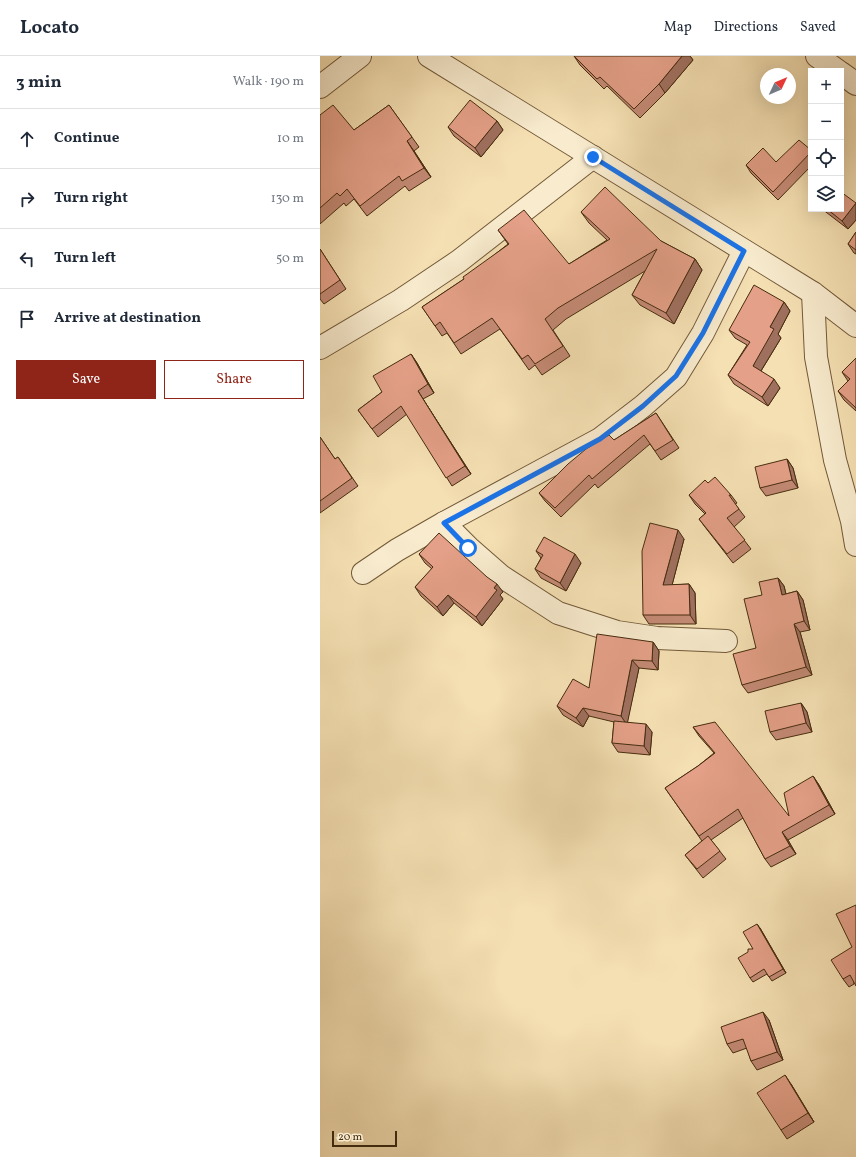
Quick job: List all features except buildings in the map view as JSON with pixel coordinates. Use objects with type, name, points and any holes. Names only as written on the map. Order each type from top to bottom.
[{"type":"street","points":[[320,87],[360,56]]},
{"type":"street","points":[[428,56],[813,293],[856,326]]},
{"type":"street","points":[[817,56],[834,68]]},
{"type":"street","points":[[844,75],[856,84]]},
{"type":"street","points":[[320,348],[401,300],[459,261],[593,157]]},
{"type":"street","points":[[363,574],[397,550],[444,523],[600,439],[643,406],[676,376],[703,333],[744,251]]},
{"type":"street","points":[[813,293],[816,357],[835,460],[852,521],[856,545]]},
{"type":"street","points":[[444,523],[468,548],[500,576],[558,613],[617,632],[658,638],[726,641]]},
{"type":"route","points":[[468,548],[444,523],[600,439],[643,406],[676,376],[703,333],[744,251],[593,157]]}]
